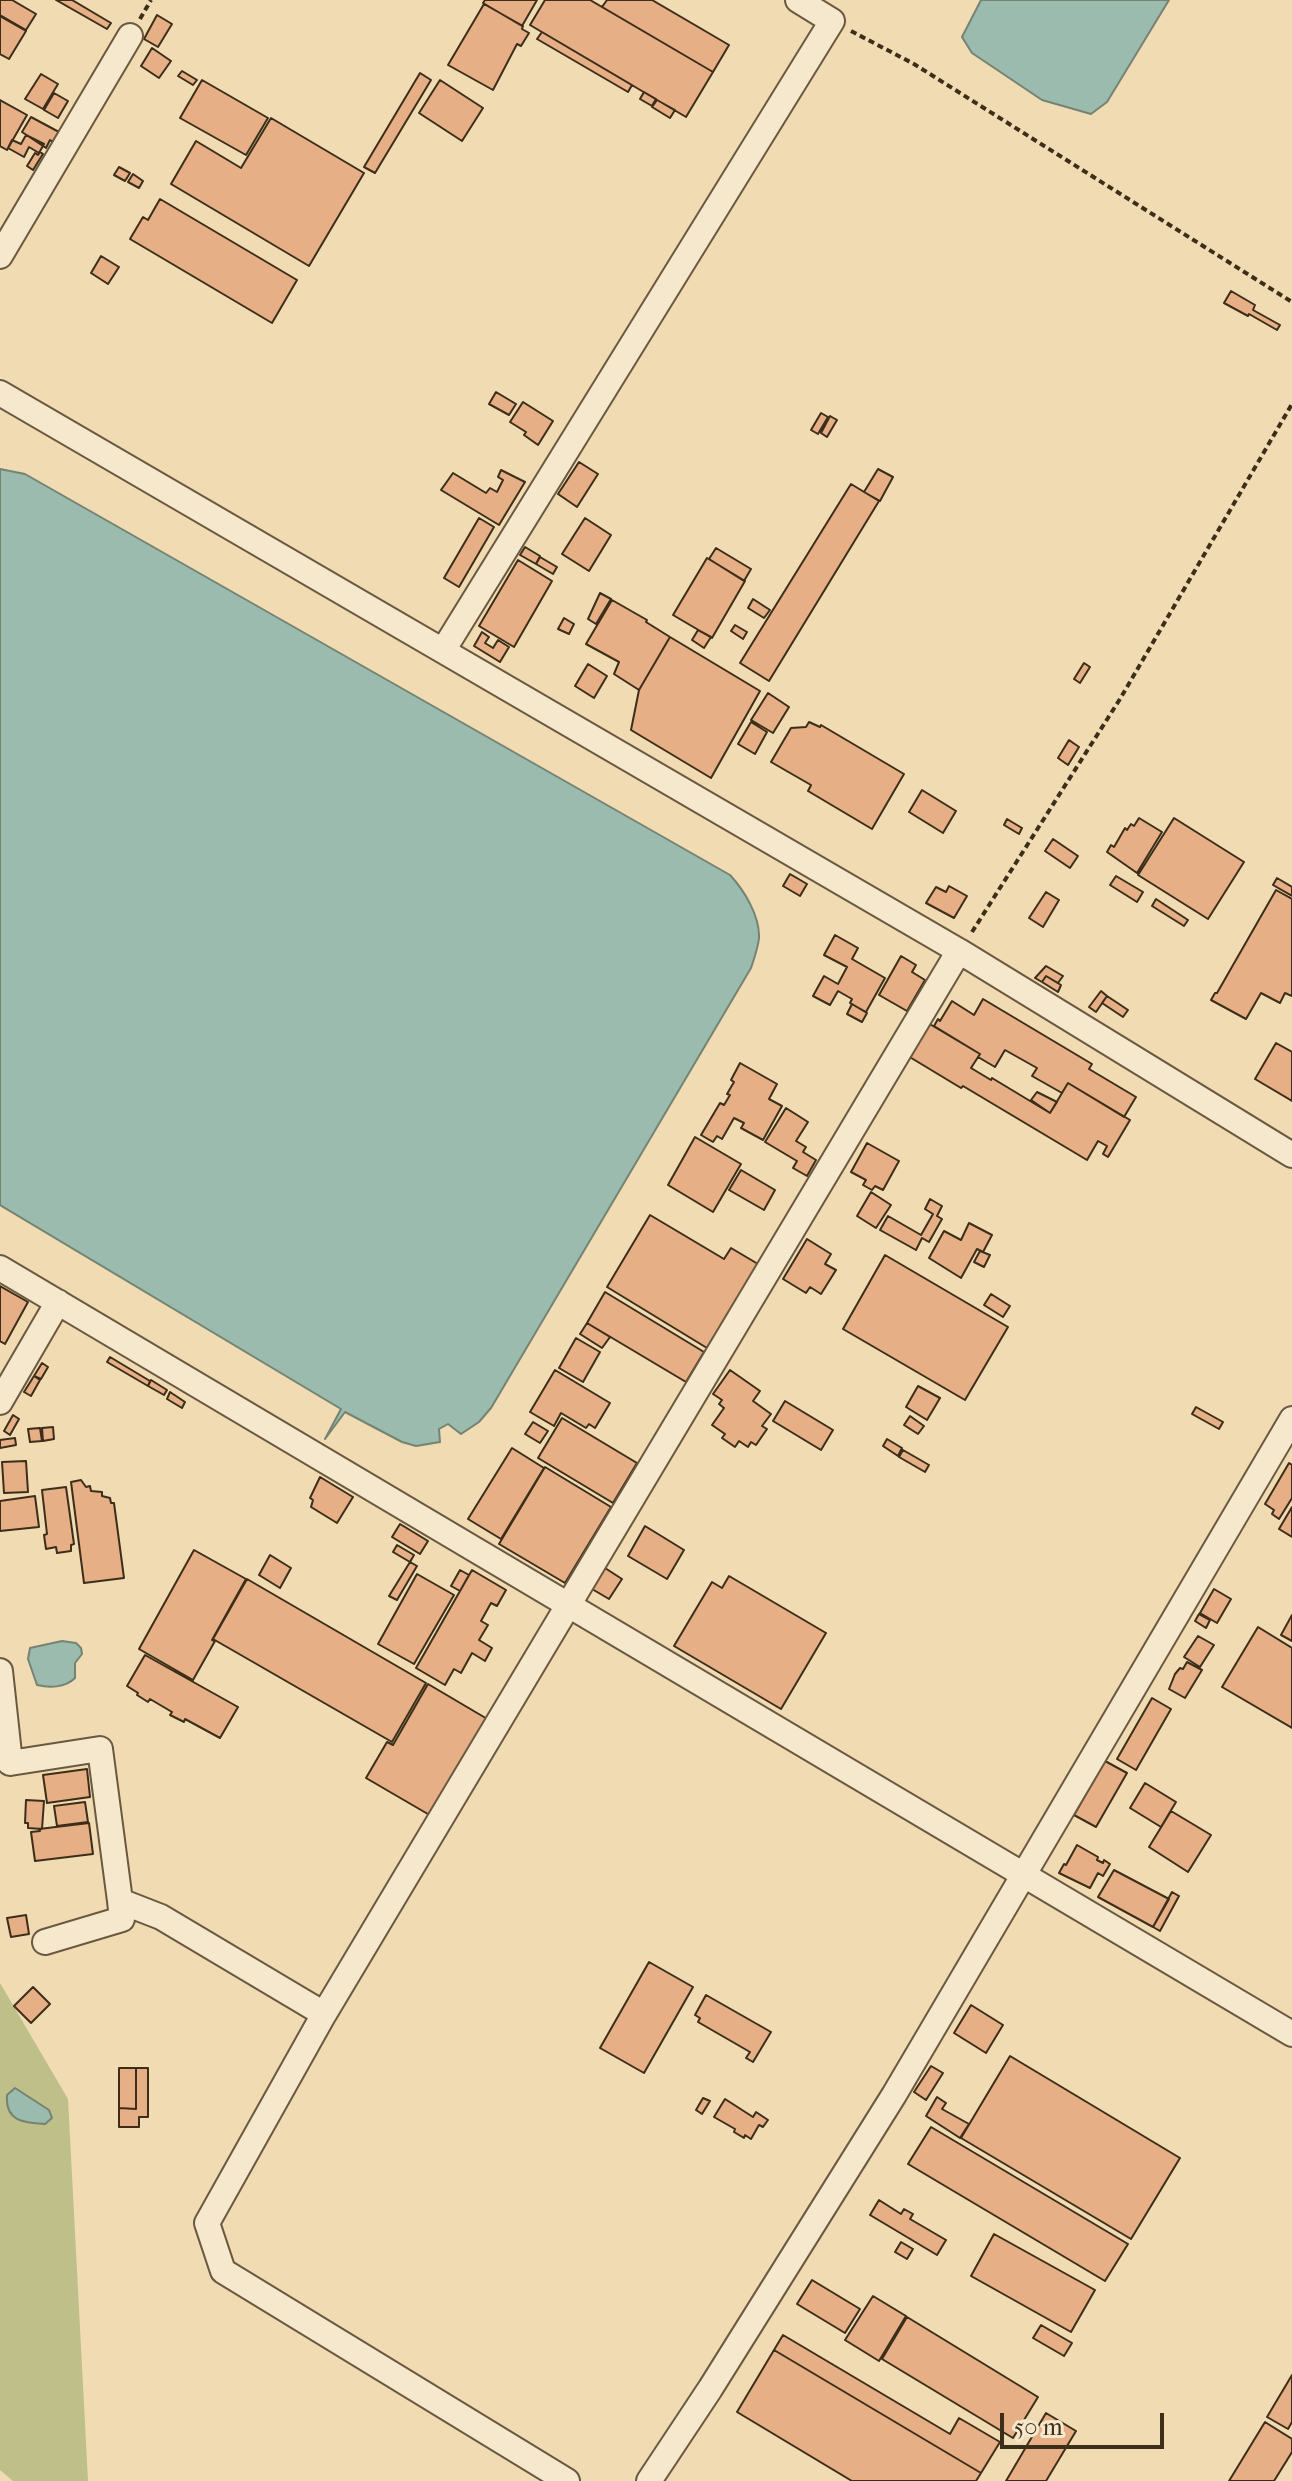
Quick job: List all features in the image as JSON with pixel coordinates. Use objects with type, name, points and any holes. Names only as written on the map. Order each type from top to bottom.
[{"type":"street","points":[[444,649],[832,21],[798,0]]},
{"type":"street","points":[[0,256],[130,36]]},
{"type":"street","points":[[0,393],[959,951],[1292,1155]]},
{"type":"street","points":[[567,2481],[223,2271],[207,2223],[324,2014],[959,951]]},
{"type":"street","points":[[0,1268],[1292,2034]]},
{"type":"street","points":[[0,1402],[58,1302]]},
{"type":"street","points":[[649,2481],[894,2095],[1292,1419]]},
{"type":"street","points":[[0,1671],[5,1763],[100,1749],[122,1919],[45,1942]]},
{"type":"street","points":[[120,1901],[161,1917],[324,2014]]},
{"type":"path","points":[[832,21],[914,64],[1292,302]]},
{"type":"path","points":[[959,951],[1120,699],[1292,404]]},
{"type":"green space","points":[[0,1983],[68,2099],[88,2481],[13,2481],[0,2470]]},
{"type":"shaded area","points":[[981,0],[1169,0],[1107,102],[1091,114],[1042,100],[972,53],[962,37]]},
{"type":"shaded area","points":[[0,469],[25,474],[730,875],[750,904],[759,930],[751,968],[491,1408],[479,1422],[461,1434],[448,1424],[439,1429],[440,1442],[416,1446],[402,1442],[345,1412],[325,1439],[341,1409],[0,1205]]},
{"type":"shaded area","points":[[62,1641],[76,1643],[81,1648],[82,1654],[75,1663],[75,1678],[57,1686],[37,1685],[28,1659],[30,1648]]},
{"type":"shaded area","points":[[15,2088],[49,2110],[52,2118],[45,2124],[37,2124],[12,2115],[7,2095]]},
{"type":"building","points":[[0,0],[12,0],[36,14],[26,30],[0,15]]},
{"type":"building","points":[[56,0],[72,0],[111,23],[107,29]]},
{"type":"building","points":[[485,0],[537,0],[522,26],[483,3]]},
{"type":"building","points":[[545,0],[590,0],[713,72],[686,117],[530,25]]},
{"type":"building","points":[[607,0],[652,0],[729,45],[713,72],[602,7]]},
{"type":"building","points":[[484,4],[523,26],[522,29],[529,33],[521,46],[517,44],[493,90],[448,65]]},
{"type":"building","points":[[157,15],[172,24],[158,47],[144,39]]},
{"type":"building","points":[[0,16],[26,31],[9,59],[0,54]]},
{"type":"building","points":[[542,32],[632,85],[628,92],[537,39]]},
{"type":"building","points":[[152,48],[171,61],[159,78],[141,66]]},
{"type":"building","points":[[182,71],[197,80],[193,85],[178,76]]},
{"type":"building","points":[[420,73],[431,80],[375,173],[364,167]]},
{"type":"building","points":[[41,74],[58,84],[43,109],[25,99]]},
{"type":"building","points":[[202,80],[268,118],[246,155],[180,118]]},
{"type":"building","points":[[440,80],[483,108],[462,141],[419,113]]},
{"type":"building","points":[[644,92],[656,99],[652,106],[640,99]]},
{"type":"building","points":[[54,93],[68,101],[58,118],[44,110]]},
{"type":"building","points":[[0,100],[27,115],[7,150],[0,146]]},
{"type":"building","points":[[657,100],[675,110],[670,118],[652,107]]},
{"type":"building","points":[[31,117],[59,132],[46,148],[22,132]]},
{"type":"building","points":[[271,118],[364,173],[309,266],[171,184],[196,141],[241,168]]},
{"type":"building","points":[[26,135],[44,144],[39,153],[29,147],[24,157],[8,148],[12,140],[21,144]]},
{"type":"building","points":[[40,152],[43,154],[33,170],[27,166],[35,153],[38,155]]},
{"type":"building","points":[[119,167],[130,173],[125,181],[114,175]]},
{"type":"building","points":[[133,174],[143,181],[139,188],[128,182]]},
{"type":"building","points":[[160,199],[297,280],[272,323],[130,239],[143,217],[148,220]]},
{"type":"building","points":[[101,256],[119,267],[108,284],[91,273]]},
{"type":"building","points":[[1231,291],[1255,305],[1253,310],[1280,325],[1277,330],[1224,303]]},
{"type":"building","points":[[496,392],[516,404],[509,415],[489,404]]},
{"type":"building","points":[[523,402],[553,421],[538,445],[524,435],[526,432],[510,422]]},
{"type":"building","points":[[821,413],[828,417],[818,434],[811,430]]},
{"type":"building","points":[[830,416],[837,420],[827,437],[821,433]]},
{"type":"building","points":[[579,462],[598,474],[577,507],[558,494]]},
{"type":"building","points":[[878,469],[893,477],[880,501],[864,492]]},
{"type":"building","points":[[501,470],[525,482],[499,525],[441,490],[453,473],[486,493],[490,488],[497,492],[503,480],[498,477]]},
{"type":"building","points":[[851,484],[879,501],[769,681],[740,663]]},
{"type":"building","points":[[479,518],[494,527],[459,587],[444,578]]},
{"type":"building","points":[[585,518],[611,535],[589,571],[562,554]]},
{"type":"building","points":[[525,547],[540,556],[536,564],[520,555]]},
{"type":"building","points":[[716,548],[751,569],[744,581],[709,559]]},
{"type":"building","points":[[540,557],[557,567],[553,574],[536,564]]},
{"type":"building","points":[[707,558],[745,581],[712,638],[673,615]]},
{"type":"building","points":[[518,560],[552,581],[514,647],[479,626]]},
{"type":"building","points":[[600,593],[611,599],[596,624],[588,619]]},
{"type":"building","points":[[753,599],[770,610],[764,618],[748,608]]},
{"type":"building","points":[[612,600],[670,637],[639,690],[614,674],[619,662],[586,644]]},
{"type":"building","points":[[564,618],[574,624],[569,634],[558,629]]},
{"type":"building","points":[[735,625],[747,632],[743,639],[731,631]]},
{"type":"building","points":[[698,630],[711,637],[704,648],[692,640]]},
{"type":"building","points":[[482,632],[489,637],[485,643],[493,648],[498,640],[509,647],[500,662],[474,646]]},
{"type":"building","points":[[670,637],[760,691],[711,778],[631,730],[639,690]]},
{"type":"building","points":[[1084,663],[1090,667],[1080,683],[1074,679]]},
{"type":"building","points":[[588,664],[607,676],[594,698],[575,686]]},
{"type":"building","points":[[768,693],[789,707],[773,733],[751,720]]},
{"type":"building","points":[[751,722],[767,732],[755,754],[738,744]]},
{"type":"building","points":[[809,722],[821,725],[904,774],[872,829],[808,791],[811,785],[771,762],[791,728],[806,727]]},
{"type":"building","points":[[1069,740],[1079,747],[1068,765],[1058,758]]},
{"type":"building","points":[[922,790],[956,811],[943,833],[909,812]]},
{"type":"building","points":[[1139,818],[1162,832],[1137,873],[1107,852],[1111,845],[1114,847],[1125,828],[1127,830],[1131,824],[1134,826]]},
{"type":"building","points":[[1174,818],[1244,862],[1208,919],[1138,875]]},
{"type":"building","points":[[1007,819],[1022,828],[1019,834],[1004,825]]},
{"type":"building","points":[[1053,839],[1078,856],[1070,868],[1045,851]]},
{"type":"building","points":[[790,874],[807,884],[800,896],[783,886]]},
{"type":"building","points":[[1116,876],[1143,892],[1137,902],[1110,885]]},
{"type":"building","points":[[1277,878],[1292,887],[1292,896],[1273,885]]},
{"type":"building","points":[[949,886],[967,896],[954,918],[926,903],[936,887],[946,892]]},
{"type":"building","points":[[1276,890],[1292,899],[1292,996],[1285,993],[1280,1003],[1261,993],[1246,1019],[1211,1000]]},
{"type":"building","points":[[1046,892],[1059,900],[1043,927],[1029,918]]},
{"type":"building","points":[[1156,899],[1188,920],[1184,926],[1152,906]]},
{"type":"building","points":[[835,935],[858,948],[852,959],[885,978],[866,1012],[838,991],[830,1005],[813,996],[824,976],[838,984],[847,967],[824,955]]},
{"type":"building","points":[[901,956],[916,965],[912,972],[925,980],[907,1011],[879,995]]},
{"type":"building","points":[[1046,966],[1063,976],[1058,983],[1046,976],[1042,982],[1035,978]]},
{"type":"building","points":[[1046,976],[1061,985],[1058,992],[1042,982]]},
{"type":"building","points":[[1101,991],[1107,996],[1096,1012],[1089,1007]]},
{"type":"building","points":[[1107,996],[1128,1010],[1123,1017],[1102,1003]]},
{"type":"building","points":[[983,999],[1092,1064],[1089,1069],[1136,1097],[1124,1117],[1068,1083],[1062,1093],[1032,1076],[1037,1068],[1005,1050],[995,1067],[978,1057],[980,1054],[934,1026],[952,1001],[974,1015]]},
{"type":"building","points":[[852,1004],[867,1013],[862,1022],[847,1014]]},
{"type":"building","points":[[928,1023],[980,1054],[971,1068],[1050,1113],[1068,1083],[1130,1120],[1108,1157],[1103,1154],[1107,1146],[1098,1141],[1087,1160],[908,1056]]},
{"type":"building","points":[[1276,1043],[1292,1052],[1292,1101],[1255,1079]]},
{"type":"building","points":[[740,1063],[777,1084],[769,1099],[782,1106],[763,1140],[741,1128],[744,1123],[734,1118],[722,1139],[717,1136],[713,1142],[701,1135],[720,1103],[724,1105],[730,1095],[727,1094],[734,1082],[731,1080]]},
{"type":"building","points":[[1037,1092],[1057,1102],[1050,1113],[1031,1100]]},
{"type":"building","points":[[786,1108],[808,1122],[796,1141],[806,1147],[803,1152],[816,1160],[807,1176],[793,1168],[797,1161],[765,1142]]},
{"type":"building","points":[[695,1137],[741,1164],[713,1212],[668,1185]]},
{"type":"building","points":[[867,1143],[899,1161],[883,1190],[875,1186],[872,1190],[863,1185],[866,1180],[851,1172]]},
{"type":"building","points":[[741,1170],[775,1190],[764,1210],[729,1190]]},
{"type":"building","points":[[871,1192],[891,1205],[876,1228],[857,1216]]},
{"type":"building","points":[[930,1199],[942,1206],[937,1216],[942,1219],[929,1242],[922,1238],[916,1250],[880,1230],[888,1216],[921,1235],[933,1214],[925,1209]]},
{"type":"building","points":[[650,1215],[724,1259],[731,1248],[758,1264],[707,1348],[607,1287]]},
{"type":"building","points":[[969,1223],[992,1235],[983,1252],[977,1249],[961,1278],[929,1258],[944,1231],[961,1240]]},
{"type":"building","points":[[807,1239],[831,1254],[825,1264],[836,1270],[821,1294],[810,1287],[806,1293],[783,1279]]},
{"type":"building","points":[[980,1251],[990,1255],[984,1267],[974,1262]]},
{"type":"building","points":[[885,1255],[1008,1327],[965,1400],[843,1329]]},
{"type":"building","points":[[0,1286],[28,1302],[5,1344],[0,1341]]},
{"type":"building","points":[[605,1292],[704,1352],[686,1382],[587,1323]]},
{"type":"building","points":[[991,1294],[1010,1306],[1003,1317],[984,1305]]},
{"type":"building","points":[[587,1323],[610,1337],[602,1348],[580,1334]]},
{"type":"building","points":[[576,1338],[600,1352],[583,1382],[559,1368]]},
{"type":"building","points":[[110,1357],[150,1381],[148,1386],[107,1362]]},
{"type":"building","points":[[42,1363],[48,1367],[41,1379],[34,1376]]},
{"type":"building","points":[[555,1370],[610,1403],[595,1428],[589,1424],[586,1428],[561,1413],[554,1426],[530,1412]]},
{"type":"building","points":[[730,1370],[760,1391],[753,1401],[771,1414],[762,1426],[767,1429],[756,1445],[751,1442],[748,1447],[739,1441],[735,1447],[722,1438],[725,1434],[712,1425],[724,1408],[719,1404],[722,1400],[713,1394]]},
{"type":"building","points":[[34,1376],[40,1380],[31,1396],[24,1392]]},
{"type":"building","points":[[151,1380],[167,1390],[164,1395],[148,1386]]},
{"type":"building","points":[[918,1386],[940,1398],[927,1420],[906,1407]]},
{"type":"building","points":[[170,1392],[185,1402],[182,1408],[167,1399]]},
{"type":"building","points":[[785,1401],[833,1430],[821,1450],[773,1421]]},
{"type":"building","points":[[1196,1407],[1223,1422],[1219,1429],[1192,1414]]},
{"type":"building","points":[[13,1415],[19,1419],[10,1435],[4,1431]]},
{"type":"building","points":[[910,1416],[924,1426],[918,1434],[904,1425]]},
{"type":"building","points":[[562,1418],[637,1463],[613,1503],[538,1458]]},
{"type":"building","points":[[533,1422],[548,1431],[540,1443],[525,1434]]},
{"type":"building","points":[[53,1427],[54,1439],[43,1441],[42,1428]]},
{"type":"building","points":[[40,1428],[42,1441],[30,1442],[28,1429]]},
{"type":"building","points":[[15,1438],[16,1445],[0,1448],[0,1440]]},
{"type":"building","points":[[887,1439],[902,1448],[898,1456],[883,1446]]},
{"type":"building","points":[[512,1448],[544,1468],[501,1539],[468,1519]]},
{"type":"building","points":[[903,1450],[929,1465],[925,1472],[899,1457]]},
{"type":"building","points":[[26,1461],[28,1492],[4,1493],[2,1462]]},
{"type":"building","points":[[1289,1463],[1292,1465],[1292,1498],[1279,1519],[1272,1514],[1274,1510],[1265,1504]]},
{"type":"building","points":[[545,1467],[611,1507],[565,1583],[499,1544]]},
{"type":"building","points":[[320,1477],[353,1497],[337,1523],[311,1507],[313,1500],[310,1498]]},
{"type":"building","points":[[81,1480],[86,1487],[90,1486],[91,1491],[102,1492],[102,1496],[114,1503],[124,1578],[84,1583],[71,1482]]},
{"type":"building","points":[[66,1487],[74,1544],[71,1551],[57,1553],[56,1547],[46,1549],[42,1490]]},
{"type":"building","points":[[35,1496],[39,1527],[0,1531],[0,1501]]},
{"type":"building","points":[[1292,1507],[1292,1537],[1279,1529]]},
{"type":"building","points":[[400,1524],[428,1541],[420,1554],[392,1537]]},
{"type":"building","points":[[645,1526],[684,1550],[667,1579],[628,1556]]},
{"type":"building","points":[[397,1545],[414,1555],[410,1562],[393,1552]]},
{"type":"building","points":[[194,1550],[246,1579],[193,1680],[139,1649]]},
{"type":"building","points":[[270,1555],[291,1568],[280,1588],[259,1575]]},
{"type":"building","points":[[410,1562],[417,1566],[397,1600],[389,1596]]},
{"type":"building","points":[[605,1568],[622,1579],[609,1599],[592,1589]]},
{"type":"building","points":[[460,1570],[469,1575],[460,1591],[451,1586]]},
{"type":"building","points":[[472,1570],[506,1590],[497,1606],[491,1603],[481,1621],[488,1625],[479,1640],[492,1648],[485,1661],[472,1653],[461,1673],[454,1669],[445,1685],[416,1668]]},
{"type":"building","points":[[417,1574],[454,1595],[414,1664],[378,1644]]},
{"type":"building","points":[[729,1576],[826,1633],[781,1709],[674,1646],[712,1582],[722,1588]]},
{"type":"building","points":[[247,1579],[426,1683],[392,1742],[213,1639]]},
{"type":"building","points":[[1214,1589],[1231,1599],[1217,1623],[1200,1613]]},
{"type":"building","points":[[1199,1614],[1210,1620],[1206,1628],[1195,1621]]},
{"type":"building","points":[[1292,1615],[1292,1641],[1281,1635]]},
{"type":"building","points":[[1258,1627],[1292,1648],[1292,1728],[1222,1687]]},
{"type":"building","points":[[1198,1636],[1214,1645],[1200,1667],[1184,1657]]},
{"type":"building","points":[[145,1655],[238,1707],[220,1738],[185,1719],[184,1722],[170,1715],[172,1712],[150,1699],[148,1702],[127,1686]]},
{"type":"building","points":[[1187,1662],[1202,1670],[1185,1698],[1169,1689],[1175,1674]]},
{"type":"building","points":[[428,1684],[489,1720],[433,1817],[366,1778],[387,1742],[393,1745]]},
{"type":"building","points":[[1152,1698],[1171,1709],[1136,1770],[1117,1759]]},
{"type":"building","points":[[1105,1761],[1127,1773],[1096,1827],[1074,1815]]},
{"type":"building","points":[[87,1769],[90,1797],[47,1803],[43,1775]]},
{"type":"building","points":[[1145,1783],[1176,1802],[1161,1827],[1130,1808]]},
{"type":"building","points":[[26,1800],[44,1801],[42,1829],[28,1828],[28,1823],[25,1823]]},
{"type":"building","points":[[85,1802],[88,1822],[57,1826],[54,1806]]},
{"type":"building","points":[[1171,1811],[1211,1835],[1188,1872],[1149,1847]]},
{"type":"building","points":[[89,1823],[93,1854],[35,1861],[31,1832]]},
{"type":"building","points":[[1077,1845],[1098,1857],[1097,1860],[1110,1864],[1103,1876],[1098,1873],[1090,1888],[1059,1873]]},
{"type":"building","points":[[1114,1870],[1169,1899],[1153,1927],[1098,1897]]},
{"type":"building","points":[[1172,1892],[1179,1896],[1160,1931],[1153,1927]]},
{"type":"building","points":[[26,1915],[29,1934],[11,1937],[7,1918]]},
{"type":"building","points":[[649,1962],[693,1987],[644,2073],[600,2048]]},
{"type":"building","points":[[33,1987],[50,2004],[31,2023],[14,2006]]},
{"type":"building","points":[[706,1995],[771,2032],[753,2062],[746,2058],[750,2052],[698,2022],[700,2018],[695,2015]]},
{"type":"building","points":[[971,2005],[1003,2025],[986,2053],[954,2033]]},
{"type":"building","points":[[1010,2056],[1180,2158],[1131,2239],[961,2138]]},
{"type":"building","points":[[931,2066],[943,2073],[926,2100],[914,2092]]},
{"type":"building","points":[[119,2068],[136,2068],[136,2109],[119,2108]]},
{"type":"building","points":[[136,2068],[148,2068],[148,2117],[139,2117],[139,2127],[119,2127],[119,2108],[136,2109]]},
{"type":"building","points":[[937,2097],[946,2103],[942,2109],[969,2124],[960,2138],[926,2116]]},
{"type":"building","points":[[703,2098],[710,2101],[702,2114],[696,2110]]},
{"type":"building","points":[[725,2099],[753,2117],[756,2112],[768,2120],[763,2127],[759,2125],[751,2139],[745,2135],[744,2138],[714,2117]]},
{"type":"building","points":[[931,2127],[1128,2244],[1105,2281],[908,2164]]},
{"type":"building","points":[[879,2200],[901,2214],[904,2209],[913,2214],[910,2219],[946,2240],[937,2255],[870,2215]]},
{"type":"building","points":[[994,2234],[1095,2290],[1071,2332],[971,2276]]},
{"type":"building","points":[[901,2242],[913,2249],[907,2259],[895,2252]]},
{"type":"building","points":[[812,2280],[860,2309],[845,2333],[797,2304]]},
{"type":"building","points":[[873,2296],[906,2316],[879,2361],[845,2340]]},
{"type":"building","points":[[907,2317],[1038,2397],[1013,2438],[882,2359]]},
{"type":"building","points":[[1041,2325],[1072,2343],[1064,2356],[1033,2338]]},
{"type":"building","points":[[783,2335],[950,2434],[959,2418],[1000,2442],[981,2473],[774,2350]]},
{"type":"building","points":[[774,2350],[981,2473],[976,2481],[852,2481],[737,2412]]},
{"type":"building","points":[[1292,2375],[1292,2422],[1288,2429],[1267,2417]]},
{"type":"building","points":[[1046,2413],[1076,2431],[1046,2481],[1006,2481]]},
{"type":"building","points":[[1265,2422],[1292,2439],[1292,2452],[1274,2481],[1229,2481]]}]
